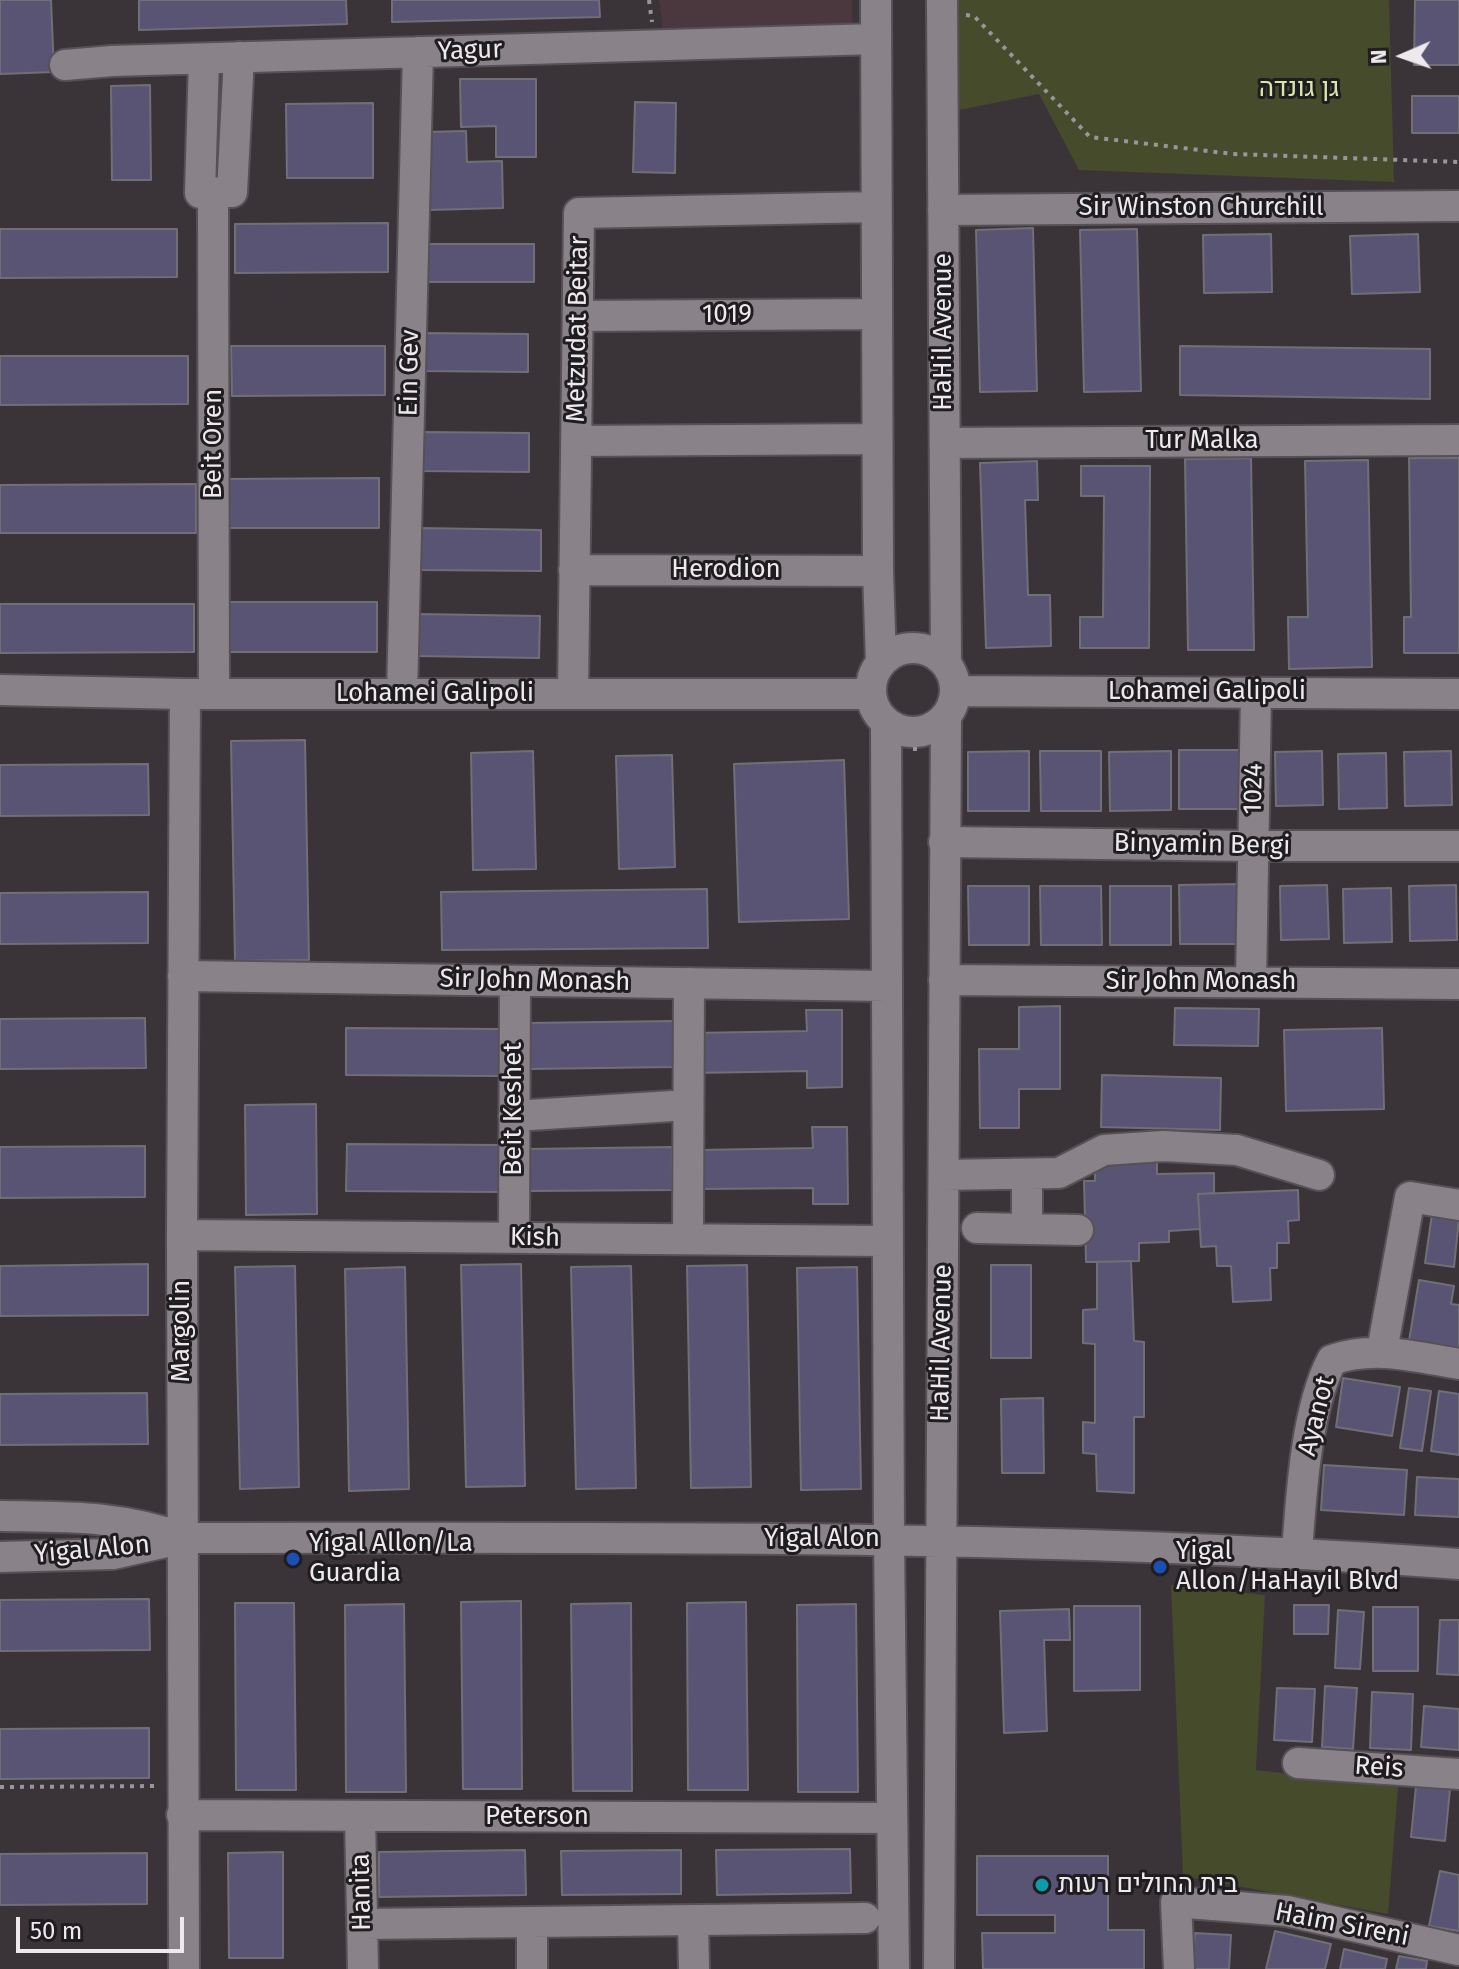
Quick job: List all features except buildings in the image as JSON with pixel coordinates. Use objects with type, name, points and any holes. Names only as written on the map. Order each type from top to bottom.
[{"type":"street","points":[[876,0],[881,662]]},
{"type":"street","name":"HaHil Avenue","points":[[939,1969],[944,842],[949,690],[942,7]]},
{"type":"street","name":"Yagur","points":[[65,65],[239,57],[876,39]]},
{"type":"street","name":"Ein Gev","points":[[402,694],[418,52]]},
{"type":"street","points":[[213,194],[232,192],[239,57]]},
{"type":"street","name":"Beit Oren","points":[[200,694],[213,194],[200,193],[204,59]]},
{"type":"street","name":"Sir Winston Churchill","points":[[943,210],[1459,206]]},
{"type":"street","name":"Metzudat Beitar","points":[[573,694],[579,213],[876,207]]},
{"type":"street","name":"1019","points":[[578,316],[877,314]]},
{"type":"street","points":[[576,441],[877,439]]},
{"type":"street","name":"Tur Malka","points":[[945,443],[1459,440]]},
{"type":"street","name":"Herodion","points":[[574,570],[878,571]]},
{"type":"street","points":[[908,648],[923,649],[936,655],[949,690],[925,731],[915,733],[886,724],[874,707],[870,694],[873,675],[881,662],[898,650],[908,648]]},
{"type":"street","name":"Lohamei Galipoli","points":[[0,690],[200,694],[870,694]]},
{"type":"street","name":"Lohamei Galipoli","points":[[949,690],[1459,694]]},
{"type":"street","name":"1024","points":[[1251,982],[1256,693]]},
{"type":"street","name":"Margolin","points":[[184,1969],[183,976],[200,694]]},
{"type":"street","name":"HaHil Avenue","points":[[886,724],[894,1969]]},
{"type":"street","name":"Binyamin Bergi","points":[[944,842],[1459,846]]},
{"type":"street","name":"Sir John Monash","points":[[183,976],[887,986]]},
{"type":"street","name":"Sir John Monash","points":[[944,980],[1459,984]]},
{"type":"street","name":"Beit Keshet","points":[[514,1238],[515,981]]},
{"type":"street","points":[[688,1239],[689,983]]},
{"type":"street","points":[[514,1116],[688,1105]]},
{"type":"street","points":[[944,1175],[1059,1173],[1104,1150],[1163,1146],[1237,1150],[1319,1175]]},
{"type":"street","points":[[1027,1175],[1027,1229]]},
{"type":"street","points":[[1382,1351],[1410,1197],[1459,1205]]},
{"type":"street","points":[[977,1228],[1078,1230]]},
{"type":"street","name":"Kish","points":[[182,1235],[887,1241]]},
{"type":"street","name":"Ayanot","points":[[1297,1552],[1302,1480],[1325,1373],[1332,1360],[1348,1354],[1382,1351],[1459,1364]]},
{"type":"street","name":"Yigal Alon","points":[[0,1516],[120,1520],[184,1538]]},
{"type":"street","name":"Yigal Alon","points":[[0,1557],[100,1555],[184,1538],[889,1539],[1297,1552],[1459,1564]]},
{"type":"street","name":"Reis","points":[[1298,1763],[1459,1774]]},
{"type":"street","name":"Peterson","points":[[182,1800],[360,1816],[892,1818]]},
{"type":"street","name":"Hanita","points":[[360,1816],[363,1969]]},
{"type":"street","name":"Haim Sireni","points":[[1179,1969],[1176,1902],[1287,1911],[1459,1950]]},
{"type":"street","points":[[364,1924],[865,1918]]},
{"type":"street","points":[[693,1920],[694,1969]]},
{"type":"street","points":[[532,1922],[532,1969]]},
{"type":"path","points":[[942,7],[974,16],[1090,137],[1233,154],[1459,162]]},
{"type":"path","points":[[0,1787],[182,1800]]},
{"type":"shaded area","points":[[659,0],[852,0],[852,23],[663,29]]},
{"type":"green space","name":"גן גונדה","points":[[951,0],[1389,0],[1394,182],[1079,170],[1039,94],[954,111]]},
{"type":"green space","points":[[1171,1585],[1265,1595],[1256,1770],[1398,1787],[1388,1914],[1183,1876]]},
{"type":"place","name":"Yigal Allon/La Guardia","points":[[293,1559]]},
{"type":"place","name":"Yigal Allon/HaHayil Blvd","points":[[1160,1567]]},
{"type":"place","name":"בית החולים רעות","points":[[1042,1885]]}]
